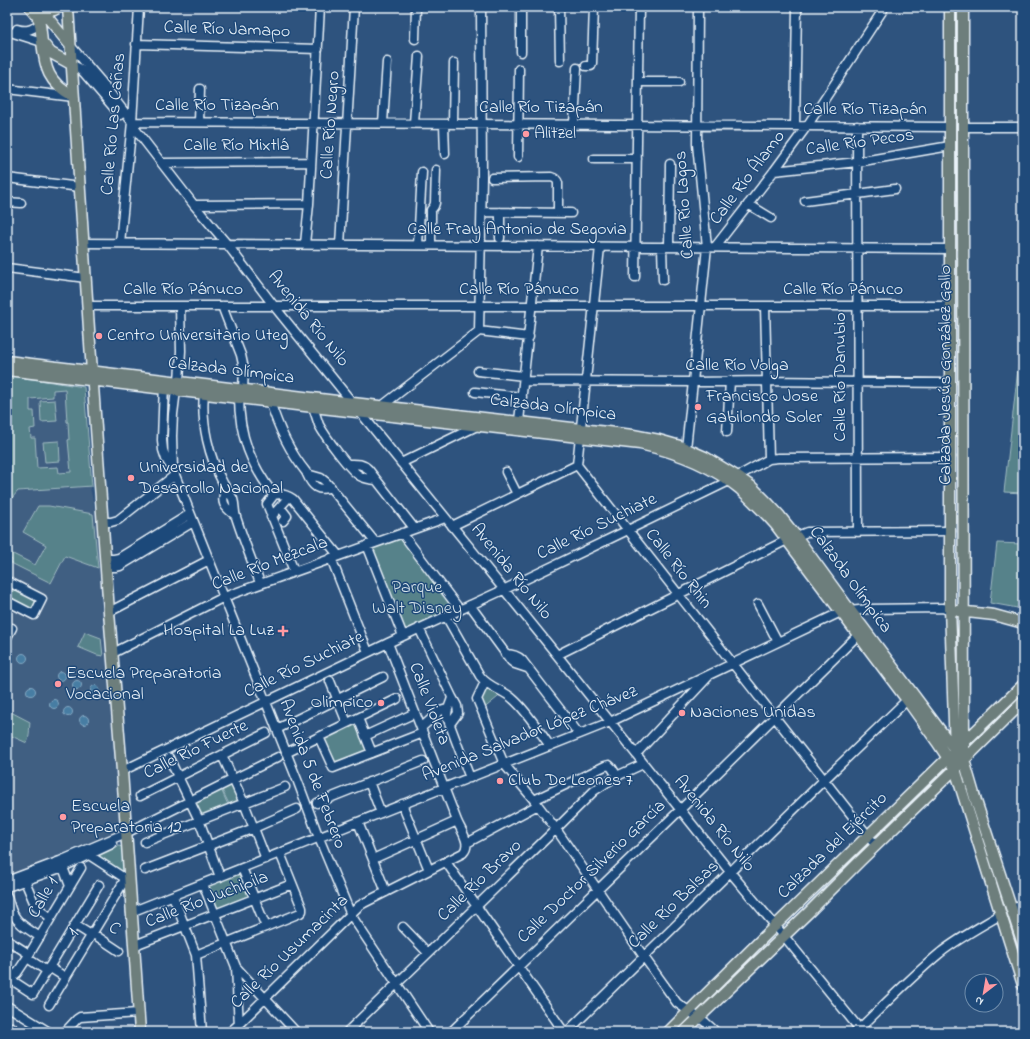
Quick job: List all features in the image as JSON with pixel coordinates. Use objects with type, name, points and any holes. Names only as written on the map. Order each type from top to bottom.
[{"type":"main road","points":[[30,7],[36,14],[40,24],[47,69],[59,88],[74,97]]},
{"type":"main road","points":[[42,10],[54,10],[60,7]]},
{"type":"main road","points":[[68,7],[109,612],[122,770],[127,880],[132,912],[140,1032]]},
{"type":"main road","name":"Calzada Jesús González Gallo","points":[[950,7],[951,531],[948,608],[955,769]]},
{"type":"main road","name":"Calzada Jesús González Gallo","points":[[963,7],[964,760]]},
{"type":"main road","name":"Avenida Río Nilo","points":[[42,10],[70,45]]},
{"type":"main road","name":"Avenida Río Nilo","points":[[42,42],[51,53],[71,64]]},
{"type":"main road","points":[[950,248],[963,217]]},
{"type":"main road","name":"Calzada Olímpica","points":[[7,360],[93,375],[178,386],[519,421],[640,444],[687,458],[751,486],[780,516],[792,538],[845,611],[964,760]]},
{"type":"main road","name":"Calzada Olímpica","points":[[7,370],[93,375]]},
{"type":"main road","name":"Calzada Olímpica","points":[[178,386],[204,394],[241,393],[270,401],[313,407],[478,426],[581,433],[633,434],[659,440],[686,449],[716,463],[734,479]]},
{"type":"main road","name":"Avenida Salvador López Chávez","points":[[948,608],[1003,610],[1023,616]]},
{"type":"main road","name":"Avenida Salvador López Chávez","points":[[964,608],[1023,623]]},
{"type":"main road","name":"Calzada Olímpica","points":[[845,611],[858,635],[907,700],[955,769]]},
{"type":"main road","name":"Calzada del Ejército","points":[[668,1032],[1023,685]]},
{"type":"main road","name":"Calzada del Ejército","points":[[684,1032],[1023,702]]},
{"type":"main road","points":[[964,760],[1023,944]]},
{"type":"main road","points":[[955,769],[1023,985]]},
{"type":"main road","points":[[946,778],[958,780],[973,790]]},
{"type":"street","name":"Calle Río Las Cañas","points":[[120,243],[133,126],[139,7]]},
{"type":"street","points":[[306,244],[320,7]]},
{"type":"street","name":"Calle Río Negro","points":[[340,245],[354,7]]},
{"type":"street","points":[[415,39],[416,7]]},
{"type":"street","points":[[479,331],[483,124],[481,7]]},
{"type":"street","points":[[521,7],[521,52]]},
{"type":"street","points":[[559,7],[560,61]]},
{"type":"street","points":[[586,66],[591,66],[593,62],[594,7]]},
{"type":"street","points":[[635,277],[639,7]]},
{"type":"street","name":"Calle Río Lagos","points":[[686,449],[700,306],[711,248],[697,144],[698,7]]},
{"type":"street","points":[[795,126],[797,7]]},
{"type":"street","name":"Calle Río Álamo","points":[[711,248],[774,171],[807,126],[883,10],[883,7]]},
{"type":"street","points":[[7,26],[25,31],[40,24]]},
{"type":"street","points":[[7,31],[42,42]]},
{"type":"street","name":"Calle Río Jamapo","points":[[136,44],[318,49]]},
{"type":"street","name":"Avenida Río Nilo","points":[[70,45],[100,80],[133,126],[194,205],[227,244],[274,306],[354,403],[859,1031]]},
{"type":"street","points":[[414,123],[419,56]]},
{"type":"street","points":[[383,123],[387,62]]},
{"type":"street","points":[[454,63],[454,124]]},
{"type":"street","name":"Avenida Río Nilo","points":[[71,64],[79,68],[84,73],[133,126]]},
{"type":"street","points":[[574,124],[577,68]]},
{"type":"street","points":[[518,157],[519,69]]},
{"type":"street","points":[[638,82],[679,82]]},
{"type":"street","points":[[7,89],[74,97]]},
{"type":"street","points":[[199,122],[200,89]]},
{"type":"street","name":"Calle Río Tizapán","points":[[133,126],[199,122],[950,127]]},
{"type":"street","points":[[444,124],[445,154]]},
{"type":"street","name":"Calle Río Danubio","points":[[857,126],[858,532]]},
{"type":"street","points":[[963,127],[1023,127]]},
{"type":"street","name":"Calle Río Pecos","points":[[774,171],[857,162],[950,146]]},
{"type":"street","points":[[594,160],[637,159]]},
{"type":"street","name":"Calle Río Mixtlá","points":[[162,162],[311,162]]},
{"type":"street","points":[[663,280],[670,164]]},
{"type":"street","points":[[431,245],[431,210],[435,203],[436,170]]},
{"type":"street","points":[[418,245],[422,172]]},
{"type":"street","points":[[492,178],[554,177],[558,183],[558,212]]},
{"type":"street","points":[[7,178],[80,187]]},
{"type":"street","points":[[805,201],[894,189]]},
{"type":"street","points":[[7,202],[21,204]]},
{"type":"street","points":[[194,205],[309,204]]},
{"type":"street","points":[[748,204],[771,218]]},
{"type":"street","points":[[482,212],[571,213]]},
{"type":"street","points":[[500,212],[500,238]]},
{"type":"street","name":"Calle Fray Antonio de Segovia","points":[[83,243],[857,249],[950,248]]},
{"type":"street","points":[[519,421],[538,246]]},
{"type":"street","points":[[452,526],[577,465],[600,247]]},
{"type":"street","points":[[7,268],[86,278]]},
{"type":"street","name":"Calle Río Pánuco","points":[[88,306],[951,306]]},
{"type":"street","name":"Avenida 5 de Febrero","points":[[174,473],[172,436],[173,414],[178,386],[181,351],[180,306]]},
{"type":"street","points":[[222,306],[241,355],[244,369],[239,412],[241,429],[247,448],[256,467],[274,495]]},
{"type":"street","points":[[765,306],[769,459]]},
{"type":"street","points":[[382,406],[479,331],[529,338]]},
{"type":"street","name":"Calle Río Volga","points":[[478,371],[524,379],[586,381],[951,383]]},
{"type":"street","points":[[727,432],[730,382]]},
{"type":"street","name":"Avenida 5 de Febrero","points":[[164,384],[162,440],[166,459],[174,473],[277,729],[319,838],[351,915],[429,1032]]},
{"type":"street","points":[[475,392],[522,397]]},
{"type":"street","points":[[204,394],[203,405],[208,440],[217,470],[226,489],[233,499],[235,514],[260,583]]},
{"type":"street","points":[[270,401],[274,416],[292,454],[300,466],[307,474],[321,478],[331,487],[375,542]]},
{"type":"street","points":[[313,407],[322,429],[333,446],[348,464],[359,476],[376,480],[414,528]]},
{"type":"street","points":[[401,463],[478,426]]},
{"type":"street","name":"Calle Río Suchiate","points":[[122,770],[628,530],[734,479],[769,459],[951,457]]},
{"type":"street","name":"Calle Río Rhin","points":[[577,465],[876,846]]},
{"type":"street","points":[[506,472],[517,494]]},
{"type":"street","points":[[103,522],[118,520],[174,473]]},
{"type":"street","points":[[294,571],[267,504],[274,495],[280,494],[293,499],[335,557],[368,652]]},
{"type":"street","points":[[271,517],[289,497]]},
{"type":"street","points":[[280,508],[287,516],[283,521]]},
{"type":"street","points":[[106,563],[120,558],[192,518]]},
{"type":"street","name":"Calle Río Mezcala","points":[[112,653],[224,597],[402,532],[445,518]]},
{"type":"street","points":[[556,655],[792,538],[807,532],[951,531]]},
{"type":"street","points":[[402,532],[460,610]]},
{"type":"street","points":[[367,545],[403,636]]},
{"type":"street","points":[[109,612],[209,560]]},
{"type":"street","points":[[7,582],[42,599],[34,615],[7,601]]},
{"type":"street","points":[[758,604],[778,642]]},
{"type":"street","points":[[470,605],[505,654],[512,654],[522,660],[579,734]]},
{"type":"street","name":"Avenida Salvador López Chávez","points":[[132,912],[610,722],[845,611],[868,609],[948,608]]},
{"type":"street","points":[[446,616],[480,676],[485,682],[507,694],[520,705],[550,746]]},
{"type":"street","points":[[7,637],[12,628]]},
{"type":"street","points":[[419,628],[452,697],[458,706],[458,713],[450,724]]},
{"type":"street","name":"Calle Doctor Silverio García","points":[[451,1032],[858,635]]},
{"type":"street","name":"Calle Violeta","points":[[388,643],[457,821],[467,843]]},
{"type":"street","points":[[636,754],[711,674]]},
{"type":"street","name":"Calle Río Fuerte","points":[[277,729],[383,677]]},
{"type":"street","points":[[330,681],[347,724]]},
{"type":"street","points":[[485,682],[477,699],[504,764],[556,829],[677,1003],[716,1032]]},
{"type":"street","points":[[452,697],[447,717],[470,778]]},
{"type":"street","points":[[286,752],[397,699]]},
{"type":"street","name":"Calle Río Balsas","points":[[567,1032],[907,700]]},
{"type":"street","points":[[319,737],[333,768],[422,731],[440,710],[448,709]]},
{"type":"street","points":[[365,736],[415,713]]},
{"type":"street","points":[[358,718],[372,753]]},
{"type":"street","name":"Calle Río Fuerte","points":[[140,796],[266,733]]},
{"type":"street","points":[[222,755],[244,803],[266,858]]},
{"type":"street","points":[[7,888],[126,835],[190,800],[278,757]]},
{"type":"street","points":[[169,758],[199,820],[220,877]]},
{"type":"street","points":[[317,802],[423,761]]},
{"type":"street","name":"Calle Río Bravo","points":[[347,1032],[594,791],[617,776],[643,764]]},
{"type":"street","name":"Calle Río Usumacinta","points":[[230,1032],[239,1029],[265,999],[364,902],[463,853],[467,849],[467,843],[536,803],[605,766],[610,765],[617,776]]},
{"type":"street","points":[[369,782],[381,813]]},
{"type":"street","points":[[145,842],[285,786]]},
{"type":"street","points":[[402,804],[428,870]]},
{"type":"street","points":[[145,870],[254,828],[297,809]]},
{"type":"street","points":[[373,859],[457,821]]},
{"type":"street","points":[[358,822],[386,892]]},
{"type":"street","points":[[88,852],[127,880]]},
{"type":"street","points":[[196,955],[302,911],[280,853]]},
{"type":"street","points":[[446,862],[564,1032]]},
{"type":"street","points":[[7,881],[62,864]]},
{"type":"street","points":[[62,864],[70,886]]},
{"type":"street","name":"Calle 1","points":[[8,980],[17,973],[81,868]]},
{"type":"street","points":[[242,868],[266,927]]},
{"type":"street","name":"1","points":[[49,1005],[127,880]]},
{"type":"street","points":[[25,881],[36,906],[51,918]]},
{"type":"street","points":[[202,884],[236,967],[293,1031]]},
{"type":"street","name":"Calle Río Juchipila","points":[[134,947],[140,943],[292,884]]},
{"type":"street","points":[[8,980],[33,994],[99,885]]},
{"type":"street","points":[[7,896],[13,914],[18,921],[40,937]]},
{"type":"street","points":[[173,896],[196,955],[202,1032]]},
{"type":"street","points":[[1011,909],[1023,905]]},
{"type":"street","points":[[859,1031],[940,953],[975,929],[1000,915]]},
{"type":"street","name":"C","points":[[75,925],[120,951]]},
{"type":"street","points":[[403,927],[428,953]]},
{"type":"street","points":[[7,940],[48,969],[66,977]]},
{"type":"street","points":[[236,967],[239,1029]]},
{"type":"street","points":[[7,1006],[49,1032]]},
{"type":"street","points":[[65,1032],[80,1017],[138,1013]]},
{"type":"shaded area","points":[[7,375],[84,387],[90,488],[97,518],[121,830],[7,876]]},
{"type":"shaded area","points":[[23,653],[28,658],[23,663],[18,658]]},
{"type":"shaded area","points":[[61,671],[66,676],[61,681],[56,676]]},
{"type":"shaded area","points":[[77,680],[82,685],[77,690],[72,685]]},
{"type":"shaded area","points":[[95,685],[100,690],[95,695],[90,690]]},
{"type":"shaded area","points":[[31,686],[36,691],[31,696],[26,691]]},
{"type":"shaded area","points":[[54,699],[59,704],[54,709],[49,704]]},
{"type":"shaded area","points":[[68,707],[73,712],[68,717],[63,712]]},
{"type":"shaded area","points":[[84,715],[89,720],[84,725],[79,720]]},
{"type":"green space","points":[[1023,344],[1023,493],[1004,492],[1019,360]]},
{"type":"green space","points":[[7,375],[84,387],[92,486],[18,491],[7,504]],"holes":[[[65,389],[71,472],[59,473],[58,467],[37,468],[35,438],[31,438],[30,429],[35,428],[34,411],[30,411],[30,399],[53,397],[53,390]]]},
{"type":"green space","points":[[55,400],[57,421],[41,422],[40,401]]},
{"type":"green space","points":[[59,441],[60,461],[45,462],[43,442]]},
{"type":"green space","points":[[38,506],[49,506],[93,514],[98,568],[65,556],[51,583],[11,563],[12,560],[7,557],[9,552],[35,565],[46,545],[23,532]]},
{"type":"green space","name":"Parque Walt Disney","points":[[402,533],[460,610],[403,636],[367,545]]},
{"type":"green space","points":[[997,543],[1023,544],[1023,609],[990,603]]},
{"type":"green space","points":[[7,577],[41,595],[30,616],[7,604]]},
{"type":"green space","points":[[85,632],[101,638],[103,656],[78,647]]},
{"type":"green space","points":[[485,683],[503,693],[482,710],[480,692]]},
{"type":"green space","points":[[7,710],[30,722],[27,743],[7,734]]},
{"type":"green space","points":[[358,721],[370,751],[334,765],[324,739]]},
{"type":"green space","points":[[233,782],[242,802],[230,806],[221,788]]},
{"type":"green space","points":[[220,787],[229,807],[201,818],[191,801]]},
{"type":"green space","points":[[119,846],[122,847],[124,874],[93,855]]},
{"type":"green space","points":[[242,868],[254,899],[215,914],[203,884]]},
{"type":"place","name":"Alitzel","points":[[526,134]]},
{"type":"place","name":"Centro Universitario Uteg","points":[[99,336]]},
{"type":"place","name":"Francisco Jose Gabilondo Soler","points":[[698,407]]},
{"type":"place","name":"Universidad de Desarrollo Nacional","points":[[131,478]]},
{"type":"place","name":"Hospital La Luz","points":[[283,631]]},
{"type":"place","name":"Escuela Preparatoria Vocacional","points":[[58,684]]},
{"type":"place","name":"Olimpico","points":[[381,703]]},
{"type":"place","name":"Naciones Unidas","points":[[682,713]]},
{"type":"place","name":"Club De Leones 7","points":[[500,781]]},
{"type":"place","name":"Escuela Preparatoria 12","points":[[63,817]]}]
